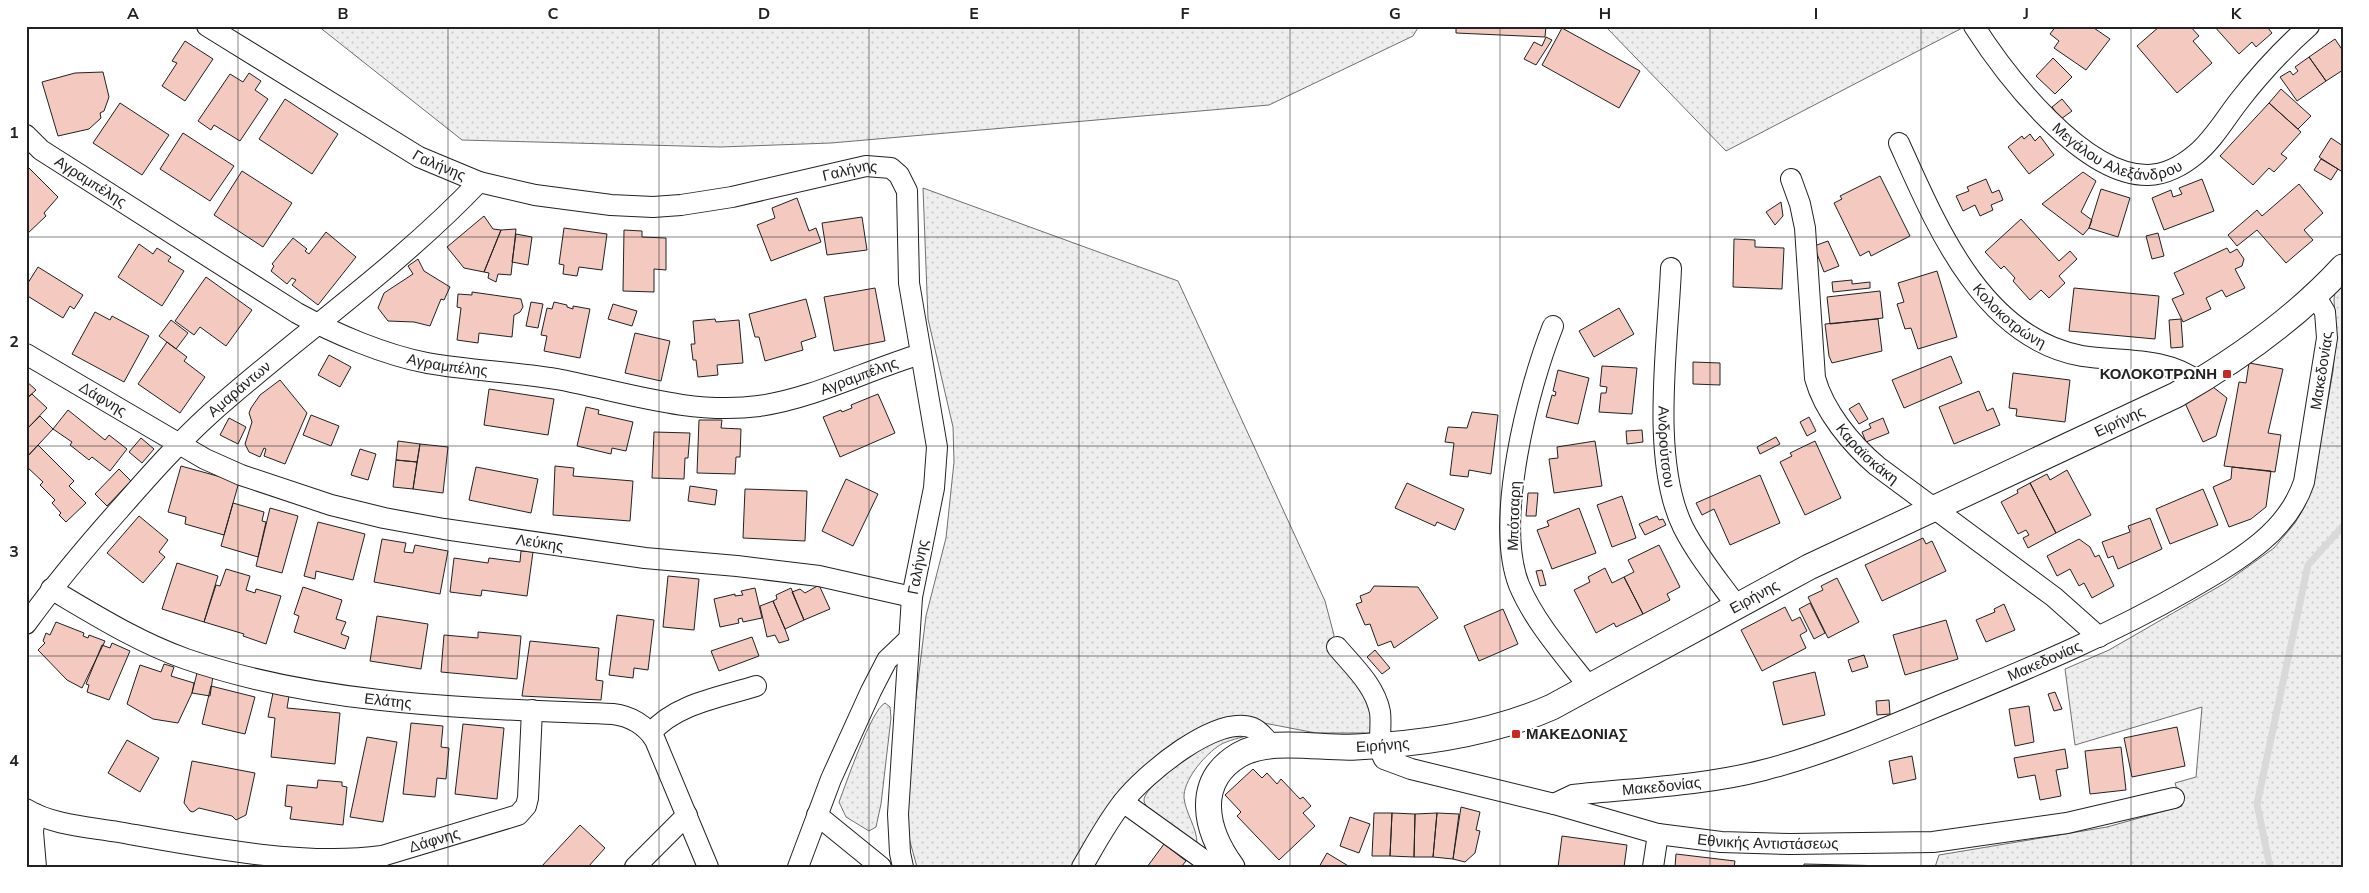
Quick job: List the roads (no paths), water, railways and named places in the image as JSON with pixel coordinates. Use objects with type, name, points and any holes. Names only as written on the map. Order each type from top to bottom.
[{"type":"street","name":"Γαλήνης","points":[[207,26],[400,146],[444,169],[479,182],[567,200],[653,207],[707,201],[866,166],[888,167],[899,175],[908,195],[909,283],[936,437],[936,468],[912,597],[898,814],[900,853],[903,867]]},
{"type":"street","name":"Μεγάλου Αλεξάνδρου","points":[[1974,26],[2027,95],[2082,149],[2109,164],[2148,175],[2166,172],[2196,154],[2270,65],[2309,26]]},
{"type":"street","name":"Αγραμπέλης","points":[[26,135],[50,155],[266,293],[320,325],[396,355],[425,362],[543,377],[642,398],[719,408],[746,407],[779,402],[921,354]]},
{"type":"street","name":"Κολοκοτρώνη","points":[[1899,143],[1939,227],[1959,262],[1988,299],[2019,327],[2042,342],[2065,351],[2090,357],[2153,364],[2187,374],[2198,382]]},
{"type":"street","name":"Καραϊσκάκη","points":[[1791,179],[1804,220],[1812,359],[1819,390],[1842,428],[1860,451],[1932,508],[2054,597],[2099,637]]},
{"type":"street","name":"Αμαράντων","points":[[26,624],[52,589],[136,490],[179,445],[225,401],[320,325],[409,250],[479,182]]},
{"type":"street","name":"Ειρήνης","points":[[1228,862],[1214,837],[1209,816],[1210,790],[1214,778],[1240,755],[1272,746],[1382,745],[1444,738],[1493,728],[1541,712],[1590,688],[1736,605],[1809,567],[1932,508],[2133,416],[2198,382],[2265,337],[2315,295],[2343,267]]},
{"type":"street","name":"Ανδρούτσου","points":[[1671,268],[1664,428],[1666,457],[1672,493],[1679,519],[1687,535],[1736,605]]},
{"type":"street","name":"Μακεδονίας","points":[[1554,804],[1573,795],[1731,778],[1793,762],[2019,673],[2099,637],[2164,603],[2236,560],[2273,531],[2295,503],[2305,474],[2327,348],[2325,312],[2315,295]]},
{"type":"street","name":"Μπότσαρη","points":[[1553,326],[1526,407],[1514,490],[1511,548],[1516,576],[1531,607],[1590,688]]},
{"type":"street","name":"Δάφνης","points":[[26,354],[179,445]]},
{"type":"street","name":"Λεύκης","points":[[179,445],[219,466],[277,488],[398,522],[608,554],[819,576],[912,597]]},
{"type":"street","name":"Ελάτης","points":[[52,589],[140,640],[186,659],[254,678],[345,696],[619,715],[636,721],[651,733]]},
{"type":"street","points":[[798,867],[817,814],[879,675],[893,653],[909,639]]},
{"type":"street","points":[[1337,647],[1365,680],[1376,698],[1381,722],[1382,745]]},
{"type":"street","points":[[708,867],[651,733],[661,721],[700,703],[756,686]]},
{"type":"street","name":"Δάφνης","points":[[36,867],[31,812],[143,837],[252,852],[343,859],[382,856],[518,815],[526,806],[528,798],[532,710]]},
{"type":"street","points":[[1082,867],[1123,802],[1146,780],[1197,740],[1222,729],[1237,726],[1255,728],[1272,746]]},
{"type":"street","name":"Εθνικής Αντιστάσεως","points":[[1382,745],[1383,757],[1397,765],[1554,804],[1658,834],[1697,840],[1751,843],[1933,842],[2067,823],[2174,798]]},
{"type":"street","points":[[1123,802],[1208,864],[1228,862]]},
{"type":"street","points":[[817,814],[881,867]]},
{"type":"street","points":[[635,867],[687,815]]},
{"type":"street","points":[[1653,867],[1658,834]]},
{"type":"waterway","points":[[2270,867],[2257,804],[2308,565],[2343,526]]},
{"type":"place","name":"ΚΟΛΟΚΟΤΡΩΝΗ","points":[[2227,374]]},
{"type":"place","name":"ΜΑΚΕΔΟΝΙΑΣ","points":[[1516,734]]}]
